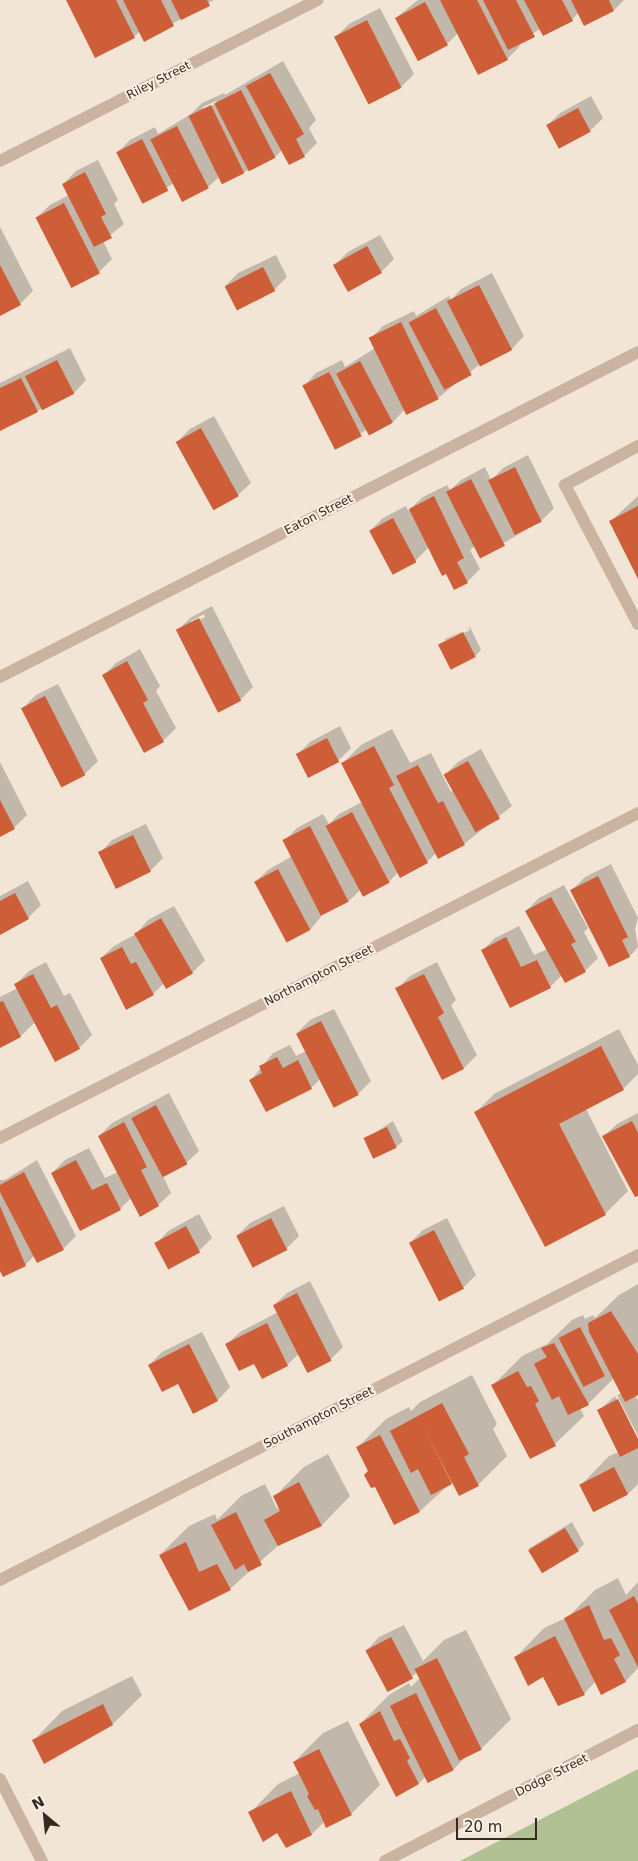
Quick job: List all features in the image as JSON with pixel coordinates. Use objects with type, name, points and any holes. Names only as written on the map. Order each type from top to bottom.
[{"type":"street","name":"Riley Street","points":[[0,161],[318,0]]},
{"type":"street","name":"Eaton Street","points":[[0,677],[638,352]]},
{"type":"street","points":[[638,446],[565,485],[638,624]]},
{"type":"street","name":"Northampton Street","points":[[0,1138],[638,813]]},
{"type":"street","name":"Southampton Street","points":[[0,1580],[638,1255]]},
{"type":"street","name":"Dodge Street","points":[[385,1861],[638,1730]]},
{"type":"street","points":[[0,1779],[42,1861]]},
{"type":"green space","points":[[638,1769],[638,1861],[460,1861]]},
{"type":"building","points":[[66,0],[116,0],[135,38],[95,58]]},
{"type":"building","points":[[123,0],[161,0],[174,26],[144,42]]},
{"type":"building","points":[[171,0],[207,0],[210,6],[181,20]]},
{"type":"building","points":[[440,0],[477,0],[508,60],[478,75]]},
{"type":"building","points":[[483,0],[516,0],[535,37],[508,50]]},
{"type":"building","points":[[524,0],[562,0],[573,21],[543,36]]},
{"type":"building","points":[[571,0],[609,0],[614,11],[584,26]]},
{"type":"building","points":[[425,2],[448,45],[418,61],[395,18]]},
{"type":"building","points":[[367,20],[402,88],[369,105],[334,37]]},
{"type":"building","points":[[270,73],[304,134],[296,139],[305,157],[289,165],[246,86]]},
{"type":"building","points":[[241,90],[276,158],[249,171],[214,104]]},
{"type":"building","points":[[211,105],[244,173],[222,184],[189,116]]},
{"type":"building","points":[[578,108],[591,132],[559,149],[546,125]]},
{"type":"building","points":[[177,126],[209,188],[182,202],[150,140]]},
{"type":"building","points":[[142,139],[168,191],[142,204],[116,152]]},
{"type":"building","points":[[85,172],[106,214],[101,217],[112,238],[94,247],[62,184]]},
{"type":"building","points":[[64,203],[100,273],[71,288],[35,218]]},
{"type":"building","points":[[367,246],[382,273],[348,292],[333,265]]},
{"type":"building","points":[[0,265],[21,305],[0,316]]},
{"type":"building","points":[[263,267],[275,291],[237,311],[225,287]]},
{"type":"building","points":[[479,285],[512,350],[480,366],[447,301]]},
{"type":"building","points":[[436,308],[472,375],[444,390],[409,323]]},
{"type":"building","points":[[401,322],[439,399],[406,415],[369,338]]},
{"type":"building","points":[[57,360],[74,394],[42,410],[25,376]]},
{"type":"building","points":[[360,361],[393,423],[369,435],[336,374]]},
{"type":"building","points":[[329,372],[362,436],[335,450],[302,386]]},
{"type":"building","points":[[21,378],[38,412],[0,431],[0,388]]},
{"type":"building","points":[[201,428],[239,496],[213,510],[176,442]]},
{"type":"building","points":[[515,467],[542,522],[515,535],[488,480]]},
{"type":"building","points":[[471,479],[505,546],[480,559],[446,492]]},
{"type":"building","points":[[434,496],[464,558],[457,562],[468,583],[454,590],[446,574],[442,576],[409,509]]},
{"type":"building","points":[[638,506],[638,579],[609,521]]},
{"type":"building","points":[[393,518],[416,562],[393,575],[369,531]]},
{"type":"building","points":[[199,618],[241,701],[218,713],[176,630]]},
{"type":"building","points":[[463,632],[476,657],[451,670],[438,645]]},
{"type":"building","points":[[127,661],[148,700],[143,703],[164,742],[144,753],[102,675]]},
{"type":"building","points":[[45,696],[85,775],[61,788],[21,708]]},
{"type":"building","points":[[327,738],[339,762],[308,778],[296,754]]},
{"type":"building","points":[[374,746],[394,785],[389,788],[428,863],[400,878],[341,763]]},
{"type":"building","points":[[468,761],[500,819],[476,832],[444,775]]},
{"type":"building","points":[[418,765],[438,803],[443,801],[465,845],[438,859],[396,776]]},
{"type":"building","points":[[0,800],[15,829],[0,837]]},
{"type":"building","points":[[352,812],[390,883],[363,897],[326,826]]},
{"type":"building","points":[[310,826],[349,902],[321,916],[282,840]]},
{"type":"building","points":[[133,835],[151,872],[116,889],[98,852]]},
{"type":"building","points":[[278,869],[310,930],[287,943],[254,882]]},
{"type":"building","points":[[598,876],[628,937],[622,940],[630,957],[609,967],[570,890]]},
{"type":"building","points":[[15,893],[29,919],[0,935],[0,901]]},
{"type":"building","points":[[551,897],[576,942],[571,944],[586,972],[565,983],[525,911]]},
{"type":"building","points":[[161,918],[193,973],[166,989],[134,934]]},
{"type":"building","points":[[506,937],[521,967],[537,960],[551,988],[510,1008],[481,950]]},
{"type":"building","points":[[122,947],[131,964],[136,962],[154,995],[126,1010],[100,958]]},
{"type":"building","points":[[33,974],[51,1008],[57,1005],[80,1049],[55,1062],[14,984]]},
{"type":"building","points":[[424,974],[444,1013],[438,1017],[464,1069],[442,1080],[395,988]]},
{"type":"building","points":[[3,1001],[21,1037],[0,1048],[0,1002]]},
{"type":"building","points":[[321,1021],[359,1095],[334,1108],[296,1034]]},
{"type":"building","points":[[601,1046],[624,1090],[559,1124],[606,1215],[545,1247],[474,1112]]},
{"type":"building","points":[[277,1057],[283,1068],[298,1060],[312,1089],[266,1112],[249,1080],[262,1073],[259,1066]]},
{"type":"building","points":[[156,1105],[187,1164],[163,1177],[131,1118]]},
{"type":"building","points":[[632,1121],[638,1133],[638,1196],[635,1197],[602,1136]]},
{"type":"building","points":[[124,1122],[147,1167],[141,1170],[159,1206],[140,1217],[98,1136]]},
{"type":"building","points":[[387,1127],[397,1148],[373,1159],[363,1138]]},
{"type":"building","points":[[76,1160],[92,1190],[107,1183],[121,1210],[80,1231],[51,1173]]},
{"type":"building","points":[[24,1172],[64,1250],[37,1263],[0,1192],[0,1185]]},
{"type":"building","points":[[0,1206],[26,1266],[3,1277],[0,1271]]},
{"type":"building","points":[[271,1218],[287,1250],[253,1268],[236,1236]]},
{"type":"building","points":[[186,1226],[200,1252],[168,1269],[154,1243]]},
{"type":"building","points":[[434,1230],[464,1289],[439,1302],[409,1243]]},
{"type":"building","points":[[297,1293],[332,1361],[307,1373],[273,1305]]},
{"type":"building","points":[[611,1311],[638,1354],[638,1395],[625,1402],[589,1332],[588,1323]]},
{"type":"building","points":[[267,1323],[288,1366],[262,1379],[254,1364],[239,1371],[225,1344]]},
{"type":"building","points":[[580,1327],[605,1376],[584,1387],[559,1338]]},
{"type":"building","points":[[554,1343],[589,1405],[568,1415],[559,1396],[552,1400],[534,1364],[547,1357],[541,1348]]},
{"type":"building","points":[[189,1344],[218,1401],[193,1414],[178,1384],[162,1392],[148,1365]]},
{"type":"building","points":[[518,1371],[527,1387],[531,1386],[539,1401],[535,1404],[556,1446],[530,1459],[491,1385]]},
{"type":"building","points":[[618,1399],[638,1439],[638,1448],[620,1457],[597,1410]]},
{"type":"building","points":[[442,1403],[469,1454],[464,1457],[479,1486],[459,1496],[423,1426],[452,1484],[431,1495],[418,1469],[411,1473],[390,1431]]},
{"type":"building","points":[[380,1435],[420,1512],[394,1525],[375,1487],[371,1488],[364,1475],[368,1471],[356,1447]]},
{"type":"building","points":[[614,1467],[628,1495],[593,1512],[579,1485]]},
{"type":"building","points":[[299,1482],[322,1526],[278,1546],[264,1520],[280,1511],[273,1496]]},
{"type":"building","points":[[236,1512],[262,1565],[248,1572],[244,1564],[235,1570],[211,1525]]},
{"type":"building","points":[[565,1528],[579,1551],[542,1573],[528,1550]]},
{"type":"building","points":[[186,1542],[199,1572],[217,1564],[231,1590],[189,1611],[159,1555]]},
{"type":"building","points":[[634,1596],[638,1604],[638,1667],[609,1610]]},
{"type":"building","points":[[589,1605],[604,1640],[611,1638],[620,1655],[614,1659],[626,1682],[601,1695],[564,1618]]},
{"type":"building","points":[[555,1636],[585,1695],[558,1706],[543,1677],[528,1686],[514,1657]]},
{"type":"building","points":[[391,1637],[413,1678],[387,1692],[365,1651]]},
{"type":"building","points":[[437,1658],[482,1750],[459,1761],[415,1669]]},
{"type":"building","points":[[416,1693],[454,1770],[428,1783],[390,1706]]},
{"type":"building","points":[[103,1704],[113,1725],[44,1764],[32,1740]]},
{"type":"building","points":[[380,1711],[394,1741],[400,1739],[410,1758],[407,1761],[419,1784],[396,1797],[359,1724]]},
{"type":"building","points":[[319,1749],[352,1815],[326,1828],[318,1809],[315,1810],[307,1796],[309,1794],[293,1762]]},
{"type":"building","points":[[291,1791],[312,1835],[286,1848],[277,1833],[263,1842],[248,1812]]}]
